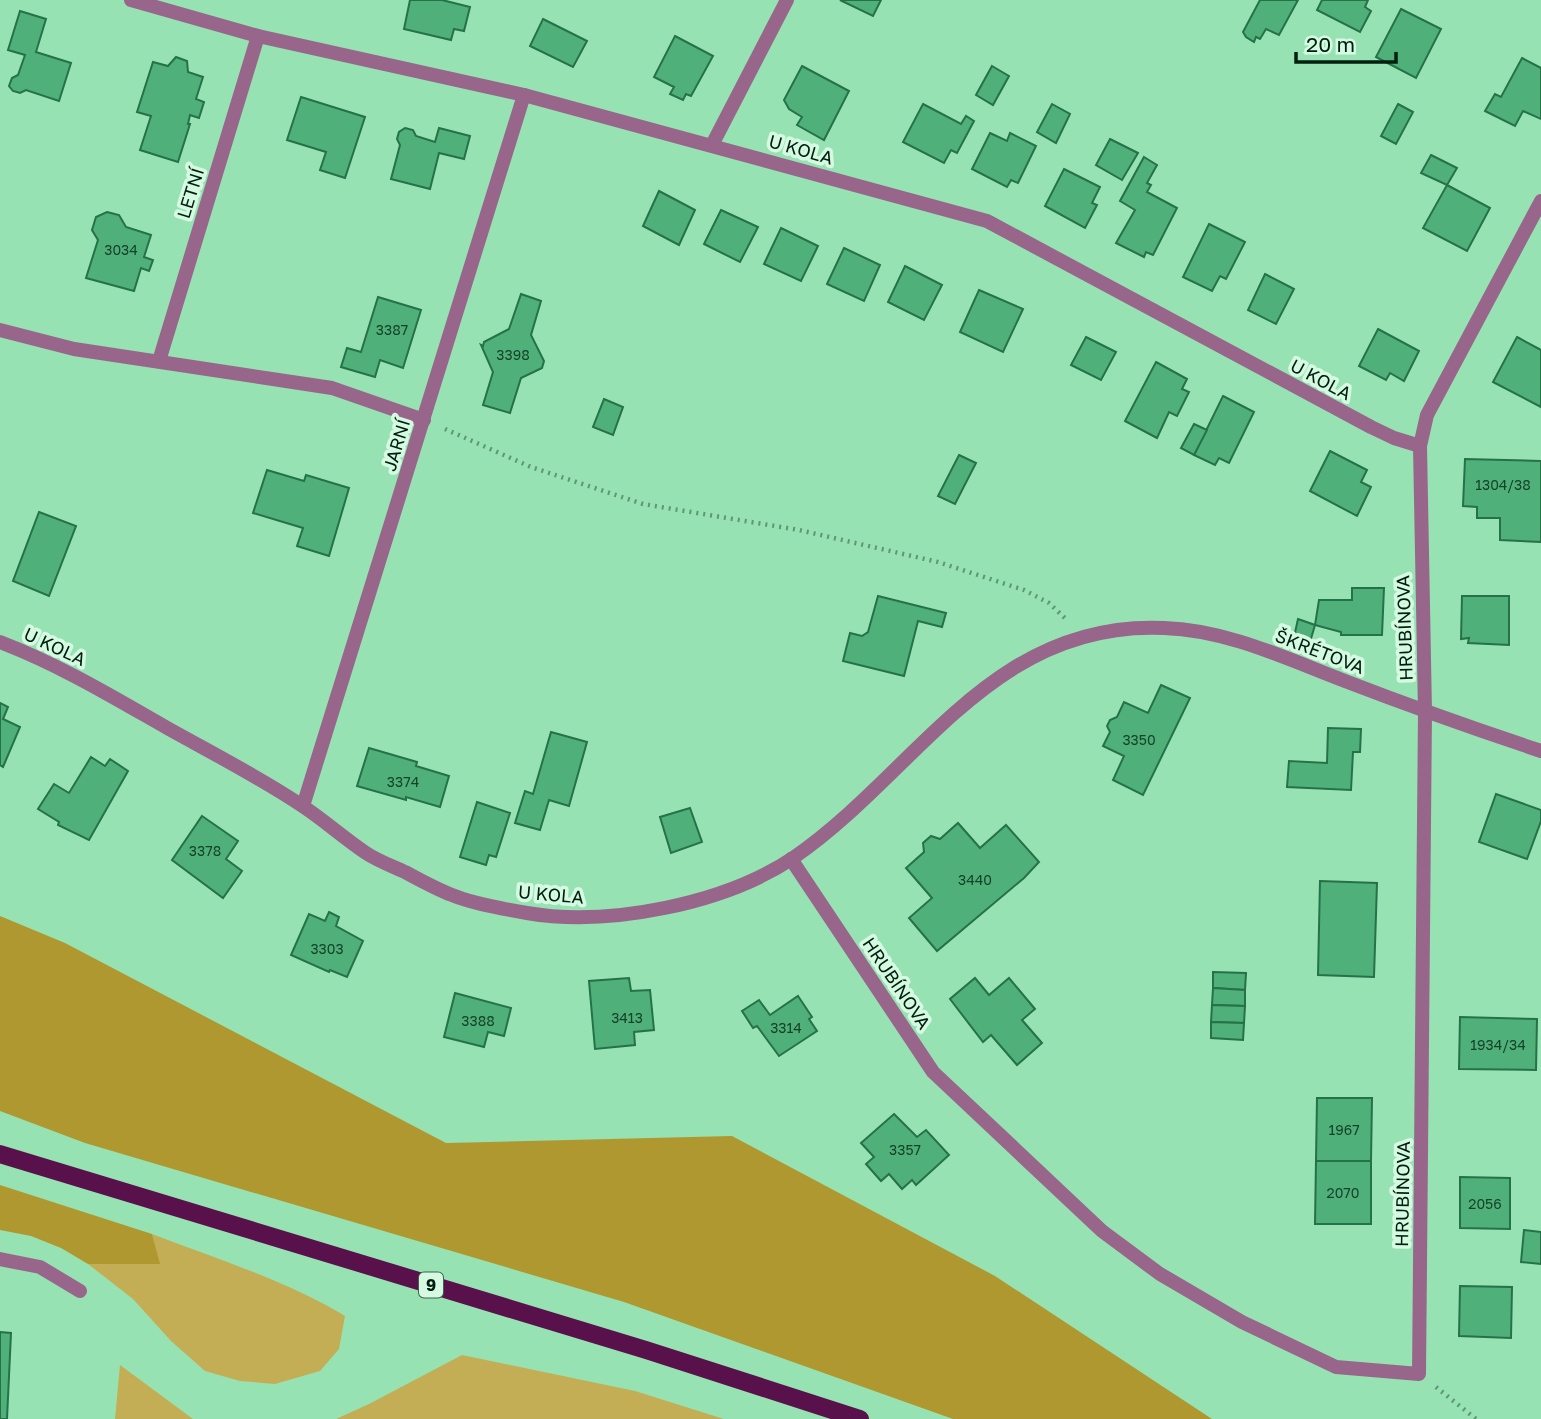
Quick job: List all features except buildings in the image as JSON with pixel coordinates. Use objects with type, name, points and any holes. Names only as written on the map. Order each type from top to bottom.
[{"type":"main road","name":"9","points":[[0,1154],[646,1350],[860,1419]]},
{"type":"street","name":"U KOLA","points":[[131,0],[258,36],[524,95],[987,221],[1371,427],[1420,446]]},
{"type":"street","points":[[712,145],[787,0]]},
{"type":"street","name":"LETNÍ","points":[[159,361],[258,36]]},
{"type":"street","name":"JARNÍ","points":[[303,806],[524,95]]},
{"type":"street","name":"HRUBÍNOVA","points":[[791,859],[933,1072],[1102,1231],[1160,1274],[1242,1322],[1336,1367],[1419,1374],[1426,712],[1420,446],[1427,415],[1541,201]]},
{"type":"street","points":[[0,330],[74,349],[332,388],[424,420]]},
{"type":"street","name":"ŠKRÉTOVA","points":[[1079,639],[1120,630],[1164,628],[1225,636],[1426,712],[1541,751]]},
{"type":"street","name":"U KOLA","points":[[0,642],[46,660],[303,806],[370,856],[454,896],[530,914],[600,917],[666,909],[737,887],[791,859],[853,808],[991,681],[1033,656],[1079,639]]},
{"type":"street","points":[[0,1259],[40,1266],[80,1291]]},
{"type":"path","points":[[424,420],[531,467],[643,504],[799,530],[938,562],[1024,590],[1049,603],[1067,620],[1079,639]]},
{"type":"path","points":[[1419,1374],[1476,1419]]},
{"type":"shaded area","points":[[0,916],[65,943],[446,1143],[732,1136],[995,1276],[1212,1419],[953,1419],[624,1302],[85,1143],[0,1111]]},
{"type":"shaded area","points":[[0,1185],[152,1234],[160,1264],[88,1264],[61,1248],[31,1236],[0,1230]]},
{"type":"shaded area","points":[[152,1234],[275,1281],[345,1316],[339,1349],[320,1371],[275,1384],[240,1381],[205,1371],[171,1341],[133,1299],[88,1264],[159,1264]]},
{"type":"shaded area","points":[[462,1355],[635,1391],[724,1419],[336,1419]]},
{"type":"shaded area","points":[[120,1365],[193,1419],[115,1419]]}]
